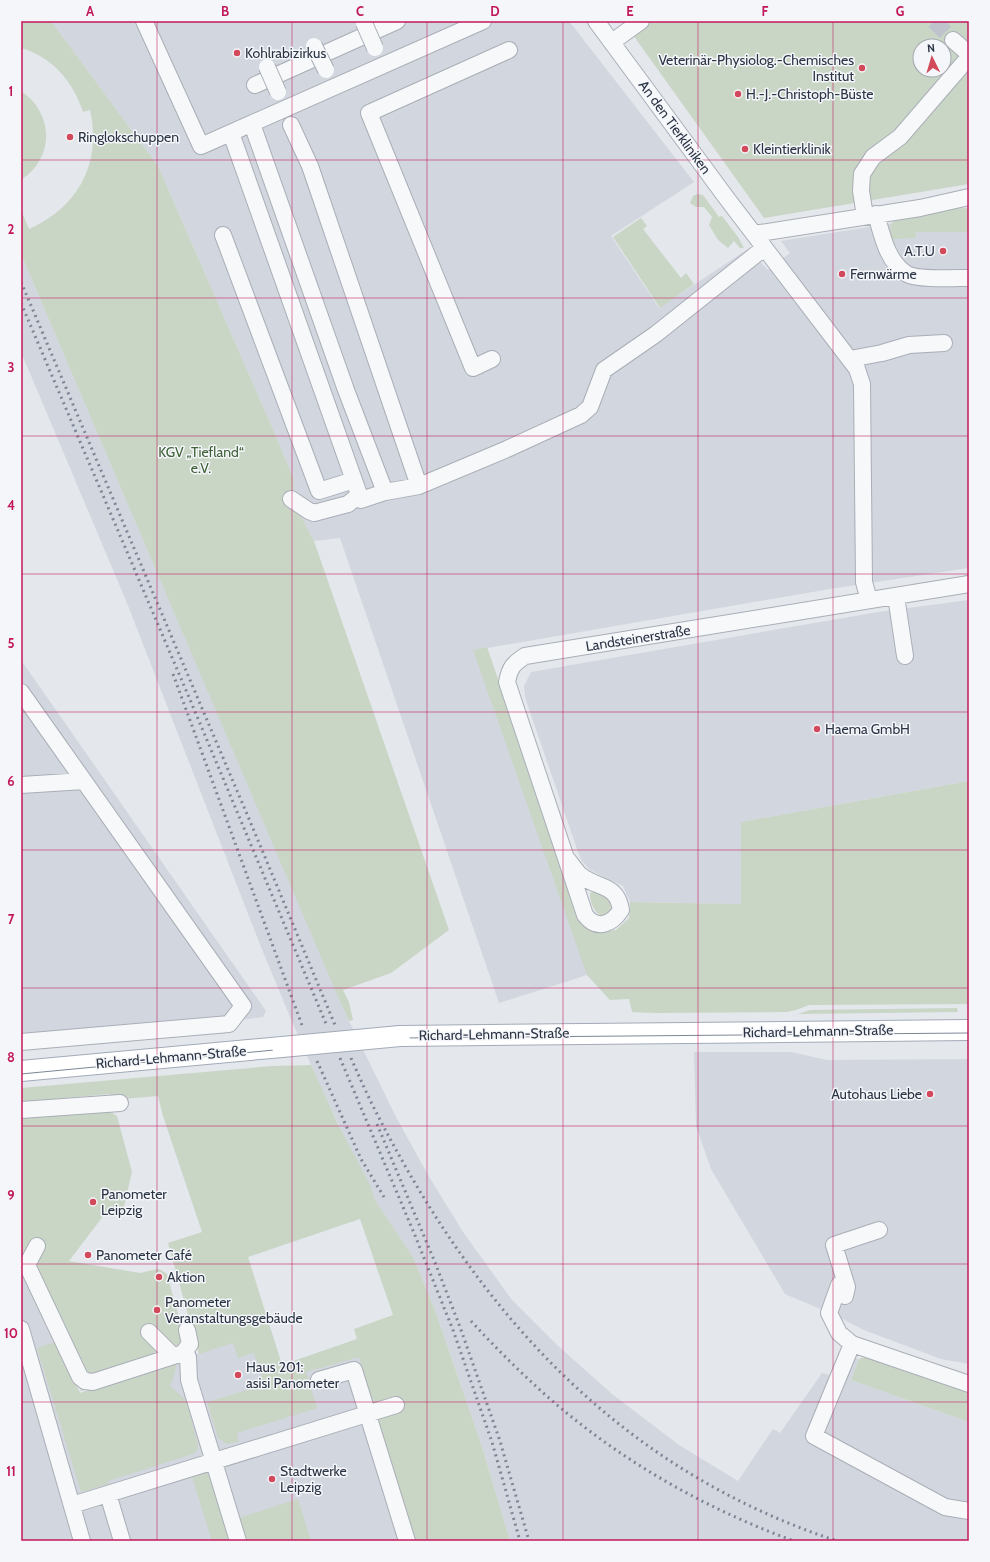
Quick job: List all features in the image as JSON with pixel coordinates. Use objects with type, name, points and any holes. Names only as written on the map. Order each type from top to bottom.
[{"type":"main road","name":"Richard-Lehmann-Straße","points":[[21,1071],[400,1036],[969,1030]]},
{"type":"street","points":[[144,21],[201,146],[383,65],[461,25],[483,21]]},
{"type":"street","points":[[254,85],[397,21]]},
{"type":"street","name":"An den Tierkliniken","points":[[596,21],[764,248],[848,355],[857,369],[862,384],[864,582],[869,600]]},
{"type":"street","points":[[612,42],[641,21]]},
{"type":"street","points":[[364,23],[383,65]]},
{"type":"street","points":[[954,40],[969,55],[900,137],[872,157],[862,174],[861,192],[890,255],[907,274],[916,277],[969,278]]},
{"type":"street","points":[[314,46],[333,88]]},
{"type":"street","points":[[492,359],[474,368],[369,113],[509,50]]},
{"type":"street","points":[[266,67],[285,109]]},
{"type":"street","points":[[252,124],[346,390],[385,492]]},
{"type":"street","points":[[291,125],[310,166],[419,486]]},
{"type":"street","points":[[231,133],[360,498]]},
{"type":"street","points":[[754,234],[920,208],[969,197]]},
{"type":"street","points":[[223,235],[319,491],[354,480]]},
{"type":"street","points":[[291,499],[308,511],[314,513],[348,504],[360,498],[419,486],[507,449],[581,415],[590,408],[604,370],[656,334],[764,248]]},
{"type":"street","points":[[848,355],[882,353],[909,345],[944,343]]},
{"type":"street","name":"Landsteinerstraße","points":[[568,860],[507,682],[509,672],[515,664],[525,656],[969,584]]},
{"type":"street","points":[[896,596],[905,656]]},
{"type":"street","points":[[21,692],[243,1006],[229,1024],[21,1042]]},
{"type":"street","points":[[21,785],[84,781]]},
{"type":"street","points":[[21,1110],[120,1103]]},
{"type":"street","points":[[834,1326],[847,1287],[834,1245],[879,1230]]},
{"type":"street","points":[[37,1246],[27,1264],[80,1378],[85,1381],[93,1382],[178,1354],[190,1344],[187,1330]]},
{"type":"street","points":[[839,1285],[829,1313],[834,1326],[839,1333],[852,1344],[969,1384]]},
{"type":"street","points":[[21,1329],[27,1375],[72,1505],[82,1541]]},
{"type":"street","points":[[150,1332],[178,1354],[188,1357],[189,1380],[238,1541]]},
{"type":"street","points":[[852,1344],[814,1436],[946,1507],[969,1511]]},
{"type":"street","points":[[319,1380],[354,1370],[407,1541]]},
{"type":"street","points":[[72,1505],[396,1405]]},
{"type":"street","points":[[108,1494],[122,1541]]},
{"type":"shaded area","points":[[51,21],[517,21],[518,23],[524,21],[569,21],[694,182],[611,236],[659,308],[748,249],[768,270],[790,253],[781,241],[969,211],[969,568],[830,589],[487,648],[610,1000],[587,975],[499,1003],[340,538],[314,541],[296,507],[302,500],[294,490],[293,477],[158,166]]},
{"type":"shaded area","points":[[21,254],[349,1021],[395,1115],[428,1175],[463,1232],[512,1300],[557,1345],[612,1394],[679,1445],[738,1481],[773,1429],[780,1433],[822,1373],[830,1375],[839,1351],[859,1359],[851,1380],[969,1422],[969,1541],[510,1541],[482,1447],[435,1310],[413,1257],[375,1200],[322,1090],[293,1024],[261,947],[127,603],[21,352]]},
{"type":"shaded area","points":[[969,600],[969,781],[741,822],[741,904],[630,902],[623,886],[590,870],[582,861],[525,697],[524,686],[531,672],[878,612]]},
{"type":"shaded area","points":[[21,660],[266,1011],[263,1017],[21,1049]]},
{"type":"shaded area","points":[[694,1052],[791,1052],[827,1060],[969,1059],[969,1364],[941,1359],[864,1330],[837,1316],[785,1294],[711,1169],[696,1126]]},
{"type":"shaded area","points":[[21,1266],[80,1393],[271,1330],[282,1365],[417,1319],[488,1541],[21,1541]]},
{"type":"green space","name":"KGV „Tiefland“ e.V.","points":[[21,21],[51,21],[158,166],[293,477],[294,490],[303,501],[296,507],[314,541],[449,930],[391,973],[343,990],[349,1002],[353,1020],[349,1021],[336,992],[21,254],[21,210],[29,229],[46,220],[61,209],[73,196],[82,182],[89,166],[93,130],[90,110],[83,112],[73,90],[60,72],[42,57],[21,48]]},
{"type":"green space","points":[[623,21],[969,21],[969,184],[764,218]]},
{"type":"green space","points":[[21,91],[32,100],[40,111],[46,136],[45,148],[40,160],[32,171],[21,180]]},
{"type":"green space","points":[[697,194],[703,195],[719,217],[722,216],[738,237],[744,248],[740,248],[734,241],[728,248],[718,240],[709,225],[712,217],[704,207],[696,207],[690,203],[693,196]]},
{"type":"green space","points":[[969,208],[969,232],[916,232],[915,238],[891,239],[890,227],[896,216],[942,209]]},
{"type":"green space","points":[[641,218],[647,226],[643,229],[681,278],[686,273],[694,284],[660,308],[613,237]]},
{"type":"green space","points":[[487,647],[559,857],[586,926],[599,933],[616,930],[629,918],[630,902],[741,904],[741,822],[969,781],[969,1004],[809,1005],[787,1012],[655,1013],[632,1012],[629,999],[610,1000],[587,975],[473,650]]},
{"type":"green space","points":[[594,892],[608,899],[612,905],[609,912],[605,915],[602,916],[598,914],[592,905],[590,893]]},
{"type":"green space","points":[[957,1008],[958,1012],[798,1014],[810,1010]]},
{"type":"green space","points":[[311,1065],[337,1122],[370,1185],[375,1200],[413,1257],[435,1310],[482,1447],[510,1541],[414,1541],[359,1357],[306,1372],[317,1408],[237,1433],[239,1442],[227,1444],[218,1438],[207,1402],[264,1385],[254,1353],[238,1358],[233,1343],[199,1354],[168,1243],[202,1232],[163,1116],[158,1096],[123,1099],[109,1094],[21,1102],[21,1088],[272,1066]],"holes":[[[360,1219],[393,1315],[354,1329],[357,1339],[282,1365],[248,1257]]]},
{"type":"green space","points":[[103,1107],[117,1116],[132,1172],[122,1215],[107,1211],[69,1261],[140,1273],[157,1269],[167,1274],[186,1343],[177,1360],[174,1376],[170,1386],[186,1400],[198,1445],[197,1451],[193,1454],[108,1481],[108,1484],[81,1492],[37,1348],[56,1342],[80,1393],[116,1381],[81,1391],[21,1260],[21,1115]]},
{"type":"green space","points":[[867,1356],[969,1389],[969,1422],[851,1380],[859,1359]]},
{"type":"green space","points":[[208,1471],[212,1474],[227,1522],[298,1499],[311,1541],[212,1541],[192,1477]]},
{"type":"tunnel","points":[[934,21],[953,40]]},
{"type":"tram line","points":[[21,1074],[401,1038],[969,1033]]},
{"type":"railway","points":[[21,282],[335,1025]]},
{"type":"railway","points":[[21,303],[327,1026]]},
{"type":"railway","points":[[173,674],[303,1028]]},
{"type":"railway","points":[[340,1058],[453,1330],[492,1442],[520,1541]]},
{"type":"railway","points":[[351,1058],[373,1106],[413,1180],[457,1249],[506,1314],[560,1372],[620,1425],[686,1471],[758,1510],[837,1541]]},
{"type":"railway","points":[[317,1061],[361,1159],[384,1197]]},
{"type":"railway","points":[[377,1124],[434,1260],[460,1327],[500,1441],[529,1541]]},
{"type":"railway","points":[[471,1321],[540,1390],[568,1414],[628,1458],[692,1496],[725,1512],[794,1541]]},
{"type":"place","name":"Kohlrabizirkus","points":[[237,53]]},
{"type":"place","name":"Veterinär-Physiolog.-Chemisches Institut","points":[[862,68]]},
{"type":"place","name":"H.-J.-Christoph-Büste","points":[[738,94]]},
{"type":"place","name":"Ringlokschuppen","points":[[70,137]]},
{"type":"place","name":"Kleintierklinik","points":[[745,149]]},
{"type":"place","name":"A.T.U","points":[[943,251]]},
{"type":"place","name":"Fernwärme","points":[[842,274]]},
{"type":"place","name":"Haema GmbH","points":[[817,729]]},
{"type":"place","name":"Autohaus Liebe","points":[[930,1094]]},
{"type":"place","name":"Panometer Leipzig","points":[[93,1202]]},
{"type":"place","name":"Panometer Café","points":[[88,1255]]},
{"type":"place","name":"Aktion","points":[[159,1277]]},
{"type":"place","name":"Panometer Veranstaltungsgebäude","points":[[157,1310]]},
{"type":"place","name":"Haus 201: asisi Panometer","points":[[238,1375]]},
{"type":"place","name":"Stadtwerke Leipzig","points":[[272,1479]]}]
